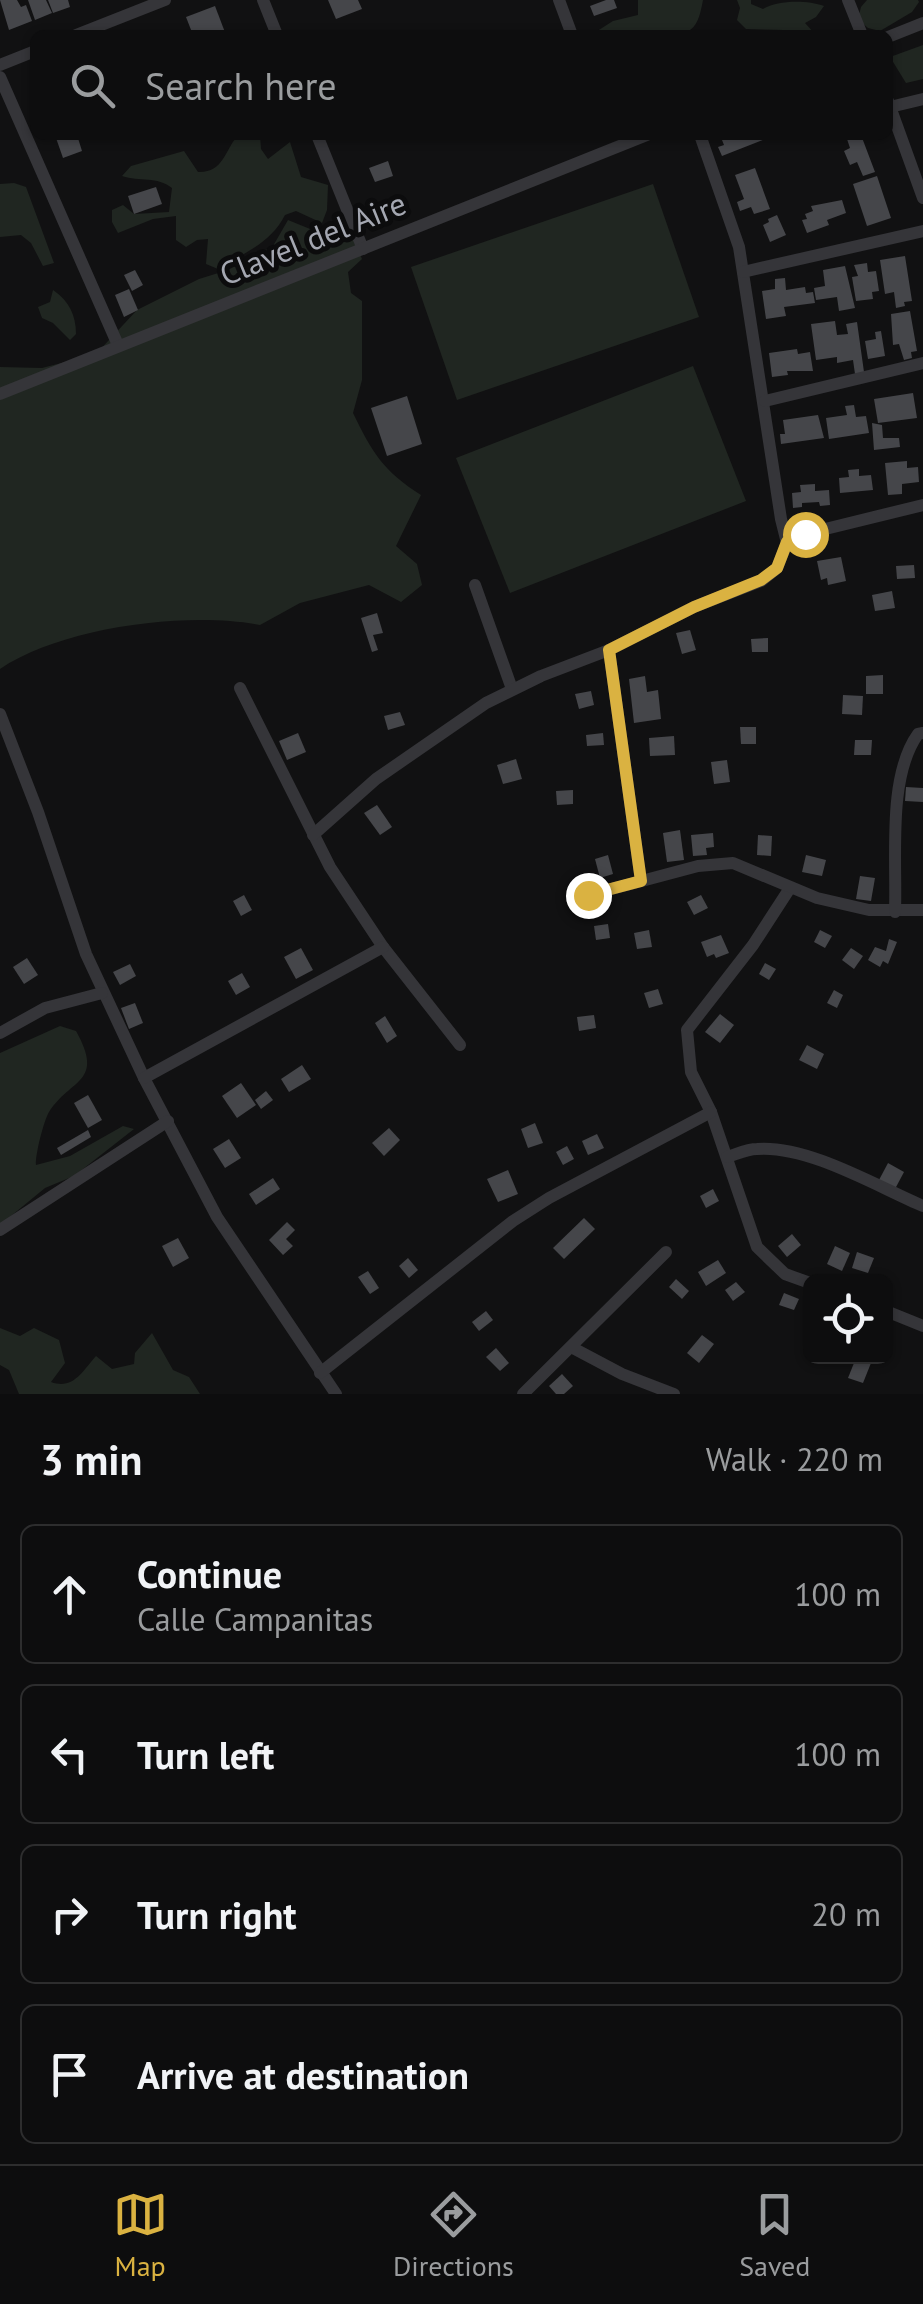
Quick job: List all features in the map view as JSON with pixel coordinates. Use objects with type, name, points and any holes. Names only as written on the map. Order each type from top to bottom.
[{"type":"street","points":[[89,30],[165,0]]},
{"type":"street","points":[[263,0],[275,30]]},
{"type":"street","points":[[558,0],[570,30]]},
{"type":"street","points":[[848,0],[860,30]]},
{"type":"street","points":[[893,36],[923,23]]},
{"type":"street","points":[[0,65],[30,53]]},
{"type":"street","points":[[0,77],[118,345]]},
{"type":"street","points":[[893,103],[923,99]]},
{"type":"street","points":[[893,115],[923,198]]},
{"type":"street","points":[[319,140],[363,249]]},
{"type":"street","points":[[312,835],[414,751],[512,689],[609,650],[694,607],[761,580],[777,568],[787,542],[780,519],[744,272],[732,221],[702,140]]},
{"type":"street","name":"Clavel del Aire","points":[[0,394],[363,249],[614,141]]},
{"type":"street","points":[[744,272],[923,230]]},
{"type":"street","points":[[765,401],[923,363]]},
{"type":"street","points":[[787,542],[825,527],[923,506]]},
{"type":"street","points":[[474,585],[512,689]]},
{"type":"street","points":[[609,650],[641,881]]},
{"type":"street","points":[[240,688],[312,835],[382,947],[460,1045]]},
{"type":"street","points":[[0,714],[102,992],[144,1078],[217,1217],[336,1394]]},
{"type":"street","points":[[895,912],[900,775],[911,744],[923,733]]},
{"type":"street","points":[[588,895],[698,866],[733,863],[817,898],[895,912],[923,910]]},
{"type":"street","points":[[790,888],[753,946],[687,1030],[691,1072],[711,1112],[757,1247],[785,1274],[803,1280]]},
{"type":"street","points":[[144,1078],[382,947]]},
{"type":"street","points":[[0,1033],[45,1008],[102,992]]},
{"type":"street","points":[[320,1373],[513,1221],[711,1112]]},
{"type":"street","points":[[0,1230],[168,1121]]},
{"type":"street","points":[[727,1157],[753,1149],[803,1154],[923,1206]]},
{"type":"street","points":[[523,1394],[666,1252]]},
{"type":"street","points":[[893,1314],[923,1326]]},
{"type":"street","points":[[572,1347],[622,1374],[674,1394]]},
{"type":"shaded area","points":[[638,0],[703,0],[696,24],[690,30],[599,30],[613,21],[638,15]]},
{"type":"shaded area","points":[[737,0],[751,0],[751,4],[763,9],[793,2],[824,6],[805,23],[811,30],[746,29],[737,20]]},
{"type":"shaded area","points":[[867,0],[919,2],[912,12],[882,30],[868,28],[858,19]]},
{"type":"shaded area","points":[[923,45],[923,79],[906,83],[893,56]]},
{"type":"shaded area","points":[[235,140],[260,140],[268,159],[290,142],[301,177],[328,185],[322,223],[296,211],[285,215],[265,240],[218,269],[206,264],[208,239],[186,247],[176,240],[176,216],[153,219],[118,233],[112,222],[112,210],[123,205],[134,214],[169,212],[172,188],[160,182],[122,176],[131,166],[184,151],[198,172],[218,165]]},
{"type":"shaded area","points":[[0,184],[26,187],[54,263],[43,266],[31,243],[21,235],[0,237]]},
{"type":"shaded area","points":[[653,184],[699,317],[457,400],[411,267]]},
{"type":"shaded area","points":[[288,220],[315,231],[349,229],[362,259],[348,272],[351,293],[362,301],[362,380],[353,413],[380,460],[421,495],[396,546],[417,564],[422,585],[401,602],[369,585],[300,603],[260,625],[197,620],[90,633],[26,654],[0,669],[0,367],[42,368],[96,354],[137,310],[273,246]]},
{"type":"shaded area","points":[[53,290],[73,315],[76,334],[70,340],[42,318],[38,307],[50,302]]},
{"type":"shaded area","points":[[693,366],[746,501],[510,593],[456,458]]},
{"type":"shaded area","points":[[60,1026],[76,1031],[84,1048],[86,1071],[49,1112],[36,1165],[70,1156],[123,1126],[134,1129],[74,1176],[45,1188],[0,1225],[0,1053]]},
{"type":"shaded area","points":[[0,1328],[20,1336],[34,1328],[59,1340],[65,1363],[51,1382],[59,1384],[71,1382],[96,1356],[112,1369],[134,1364],[135,1353],[152,1333],[173,1370],[189,1377],[200,1394],[19,1394],[9,1370],[0,1365]]},
{"type":"building","points":[[0,0],[17,0],[21,7],[26,5],[32,21],[9,30]]},
{"type":"building","points":[[28,0],[46,0],[52,13],[35,20]]},
{"type":"building","points":[[48,0],[68,0],[70,7],[53,13]]},
{"type":"building","points":[[328,0],[358,0],[362,9],[336,19]]},
{"type":"building","points":[[614,0],[617,8],[594,16],[590,6]]},
{"type":"building","points":[[215,6],[224,30],[191,30],[186,17]]},
{"type":"building","points":[[57,140],[79,140],[82,151],[63,158]]},
{"type":"building","points":[[722,140],[762,140],[722,156],[718,147],[724,145]]},
{"type":"building","points":[[847,140],[863,140],[875,172],[863,176],[857,162],[850,165],[844,151],[850,148]]},
{"type":"building","points":[[388,161],[393,176],[375,182],[369,168]]},
{"type":"building","points":[[755,168],[770,209],[754,214],[751,207],[740,211],[737,202],[744,199],[735,175]]},
{"type":"building","points":[[877,176],[891,218],[867,226],[853,184]]},
{"type":"building","points":[[156,187],[162,204],[134,214],[128,196]]},
{"type":"building","points":[[842,200],[846,213],[807,233],[802,220],[813,211],[811,206]]},
{"type":"building","points":[[777,215],[786,235],[770,242],[763,225]]},
{"type":"building","points":[[905,256],[912,301],[896,308],[894,292],[885,294],[880,260]]},
{"type":"building","points":[[867,263],[868,272],[876,271],[879,291],[872,292],[873,299],[856,301],[852,277],[858,276],[854,265]]},
{"type":"building","points":[[845,266],[855,308],[839,311],[837,297],[816,300],[814,288],[825,286],[823,270]]},
{"type":"building","points":[[135,270],[143,285],[132,291],[124,275]]},
{"type":"building","points":[[785,278],[786,290],[805,287],[806,293],[813,292],[815,303],[784,307],[786,316],[766,319],[762,291],[775,289],[775,279]]},
{"type":"building","points":[[129,289],[138,310],[124,317],[115,295]]},
{"type":"building","points":[[910,311],[917,351],[904,360],[899,344],[893,345],[891,314]]},
{"type":"building","points":[[835,321],[837,335],[848,334],[846,324],[857,322],[864,372],[855,374],[853,360],[816,360],[811,324]]},
{"type":"building","points":[[881,331],[885,356],[868,359],[865,341],[876,339],[875,332]]},
{"type":"building","points":[[797,349],[798,354],[810,352],[813,371],[787,371],[788,375],[772,377],[769,353]]},
{"type":"building","points":[[913,393],[917,418],[878,423],[874,399]]},
{"type":"building","points":[[407,396],[422,444],[387,456],[371,408]]},
{"type":"building","points":[[854,405],[856,417],[866,416],[869,433],[829,439],[826,418],[847,415],[845,406]]},
{"type":"building","points":[[818,415],[824,438],[781,444],[780,434],[785,434],[783,420]]},
{"type":"building","points":[[872,423],[882,425],[883,438],[899,438],[900,447],[874,450]]},
{"type":"building","points":[[907,461],[907,468],[918,467],[919,482],[902,484],[902,494],[888,495],[885,463]]},
{"type":"building","points":[[859,469],[859,476],[871,475],[873,490],[840,493],[839,478],[849,477],[848,470]]},
{"type":"building","points":[[815,484],[815,491],[829,490],[830,505],[802,503],[802,507],[793,508],[792,493],[801,492],[800,485]]},
{"type":"building","points":[[841,557],[846,581],[828,585],[827,578],[821,580],[817,561]]},
{"type":"building","points":[[914,565],[915,578],[897,579],[896,566]]},
{"type":"building","points":[[892,591],[895,608],[875,611],[872,595]]},
{"type":"building","points":[[377,613],[383,633],[373,635],[378,650],[372,652],[361,618]]},
{"type":"building","points":[[690,630],[696,650],[682,654],[676,633]]},
{"type":"building","points":[[768,638],[768,652],[752,652],[751,639]]},
{"type":"building","points":[[883,675],[883,694],[866,694],[866,676]]},
{"type":"building","points":[[645,676],[647,692],[658,690],[661,719],[634,723],[629,679]]},
{"type":"building","points":[[591,691],[594,705],[579,709],[575,694]]},
{"type":"building","points":[[843,695],[863,696],[862,715],[842,714]]},
{"type":"building","points":[[400,712],[405,725],[388,730],[384,716]]},
{"type":"building","points":[[740,727],[756,727],[756,744],[741,744]]},
{"type":"building","points":[[298,733],[306,752],[287,760],[279,741]]},
{"type":"building","points":[[603,733],[604,745],[587,746],[586,735]]},
{"type":"building","points":[[674,736],[675,755],[650,756],[649,738]]},
{"type":"building","points":[[855,740],[872,740],[871,755],[854,755]]},
{"type":"building","points":[[516,759],[522,779],[503,784],[497,765]]},
{"type":"building","points":[[727,760],[730,782],[714,784],[711,762]]},
{"type":"building","points":[[906,787],[923,788],[923,802],[905,801]]},
{"type":"building","points":[[573,790],[573,804],[557,805],[556,791]]},
{"type":"building","points":[[377,805],[392,827],[380,835],[364,813]]},
{"type":"building","points":[[680,830],[684,860],[667,862],[663,833]]},
{"type":"building","points":[[713,833],[714,847],[706,848],[707,855],[693,856],[691,835]]},
{"type":"building","points":[[758,835],[772,836],[771,856],[757,855]]},
{"type":"building","points":[[608,855],[613,874],[600,878],[595,859]]},
{"type":"building","points":[[806,855],[826,860],[822,876],[802,872]]},
{"type":"building","points":[[860,876],[875,878],[871,901],[856,899]]},
{"type":"building","points":[[244,895],[252,910],[241,916],[233,901]]},
{"type":"building","points":[[701,895],[708,908],[694,915],[687,902]]},
{"type":"building","points":[[608,924],[610,938],[596,940],[594,926]]},
{"type":"building","points":[[649,930],[652,947],[637,949],[634,933]]},
{"type":"building","points":[[820,930],[832,936],[825,948],[814,942]]},
{"type":"building","points":[[721,935],[729,953],[707,957],[701,942]]},
{"type":"building","points":[[889,939],[897,942],[888,964],[883,961],[880,967],[868,960],[875,947],[886,951]]},
{"type":"building","points":[[301,948],[313,970],[296,979],[284,957]]},
{"type":"building","points":[[851,948],[863,956],[854,969],[842,960]]},
{"type":"building","points":[[27,958],[38,975],[24,984],[13,967]]},
{"type":"building","points":[[765,963],[776,969],[769,980],[759,974]]},
{"type":"building","points":[[130,964],[136,976],[120,985],[113,972]]},
{"type":"building","points":[[242,973],[250,987],[236,995],[228,981]]},
{"type":"building","points":[[658,989],[663,1004],[649,1008],[644,993]]},
{"type":"building","points":[[834,990],[843,995],[837,1008],[827,1003]]},
{"type":"building","points":[[135,1003],[143,1023],[129,1029],[121,1008]]},
{"type":"building","points":[[720,1014],[734,1025],[720,1043],[705,1032]]},
{"type":"building","points":[[594,1015],[596,1028],[579,1031],[577,1017]]},
{"type":"building","points":[[385,1016],[397,1036],[387,1043],[375,1023]]},
{"type":"building","points":[[807,1045],[824,1054],[817,1069],[799,1060]]},
{"type":"building","points":[[302,1065],[311,1079],[289,1092],[281,1079]]},
{"type":"building","points":[[241,1083],[256,1105],[237,1118],[222,1096]]},
{"type":"building","points":[[266,1091],[273,1100],[261,1109],[255,1100]]},
{"type":"building","points":[[88,1095],[102,1120],[88,1128],[74,1103]]},
{"type":"building","points":[[535,1123],[543,1143],[528,1148],[521,1129]]},
{"type":"building","points":[[389,1128],[400,1140],[384,1156],[372,1143]]},
{"type":"building","points":[[88,1130],[91,1137],[61,1155],[57,1148]]},
{"type":"building","points":[[597,1134],[604,1148],[588,1155],[582,1141]]},
{"type":"building","points":[[229,1139],[241,1158],[225,1168],[213,1149]]},
{"type":"building","points":[[567,1146],[574,1159],[563,1165],[556,1152]]},
{"type":"building","points":[[888,1163],[904,1172],[895,1189],[879,1180]]},
{"type":"building","points":[[508,1170],[518,1194],[498,1202],[487,1179]]},
{"type":"building","points":[[273,1178],[280,1189],[256,1205],[249,1194]]},
{"type":"building","points":[[713,1189],[719,1201],[706,1208],[700,1196]]},
{"type":"building","points":[[584,1218],[595,1229],[564,1259],[553,1248]]},
{"type":"building","points":[[287,1222],[295,1230],[286,1239],[293,1246],[283,1255],[269,1240]]},
{"type":"building","points":[[792,1234],[801,1245],[787,1257],[778,1246]]},
{"type":"building","points":[[178,1238],[189,1258],[173,1267],[162,1246]]},
{"type":"building","points":[[835,1246],[850,1253],[842,1271],[827,1264]]},
{"type":"building","points":[[857,1252],[874,1258],[868,1273],[852,1268]]},
{"type":"building","points":[[408,1258],[418,1270],[409,1278],[399,1266]]},
{"type":"building","points":[[718,1260],[726,1273],[706,1286],[698,1272]]},
{"type":"building","points":[[368,1271],[379,1288],[370,1294],[358,1277]]},
{"type":"building","points":[[676,1279],[689,1291],[682,1299],[669,1287]]},
{"type":"building","points":[[736,1282],[745,1292],[733,1301],[725,1290]]},
{"type":"building","points":[[784,1293],[799,1299],[794,1310],[779,1305]]},
{"type":"building","points":[[486,1311],[493,1320],[479,1331],[472,1322]]},
{"type":"building","points":[[702,1335],[714,1344],[699,1363],[687,1353]]},
{"type":"building","points":[[496,1348],[509,1363],[500,1371],[486,1357]]},
{"type":"building","points":[[854,1364],[871,1364],[863,1383],[848,1378]]},
{"type":"building","points":[[562,1374],[573,1386],[564,1394],[556,1394],[549,1386]]},
{"type":"route","points":[[588,895],[641,881],[609,650],[694,607],[761,580],[777,568],[787,542],[805,534]]}]
